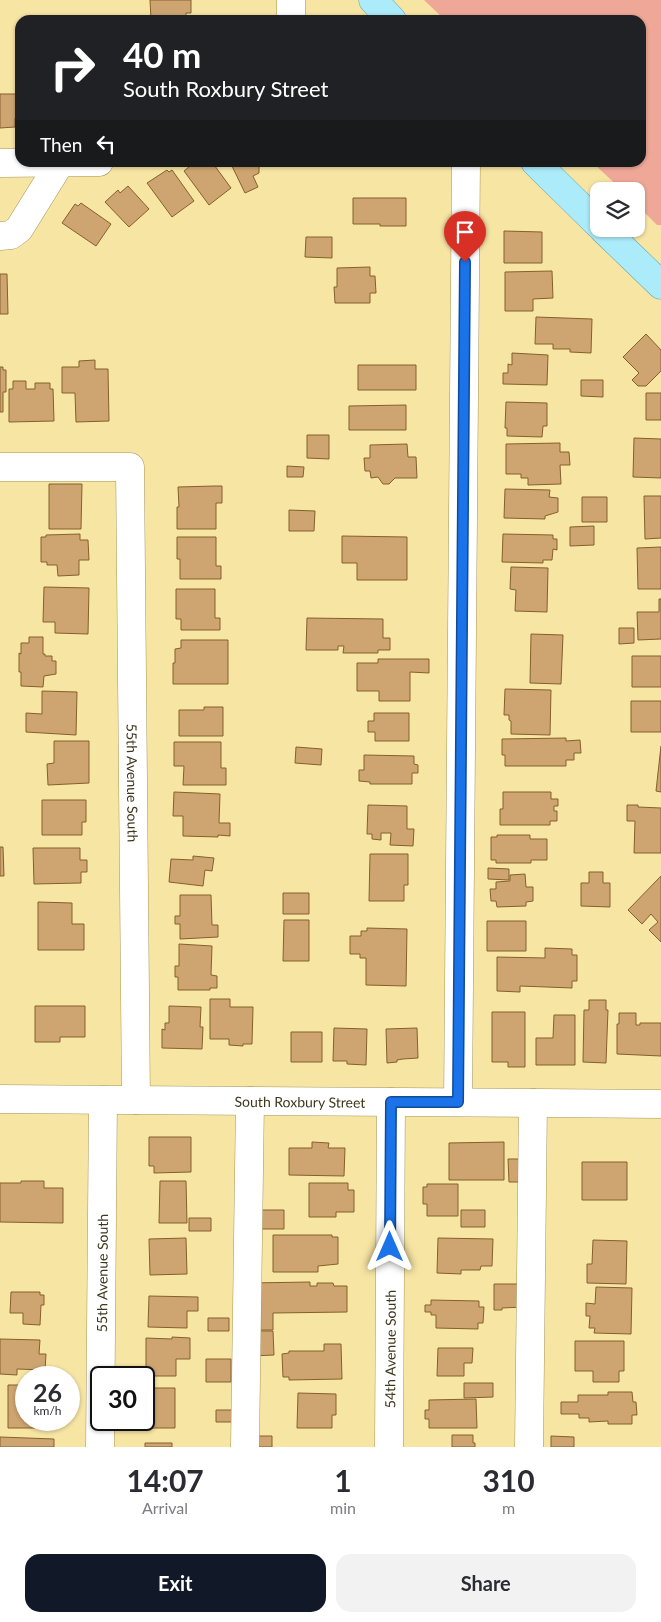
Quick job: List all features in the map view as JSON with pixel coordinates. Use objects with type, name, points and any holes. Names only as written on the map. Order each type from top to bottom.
[{"type":"main road","points":[[372,0],[387,15]]},
{"type":"main road","points":[[540,167],[590,215]]},
{"type":"main road","points":[[611,237],[661,285]]},
{"type":"street","points":[[291,0],[291,15]]},
{"type":"street","points":[[0,163],[15,163]]},
{"type":"street","points":[[0,236],[11,235],[19,230],[58,167]]},
{"type":"street","points":[[458,1102],[466,167]]},
{"type":"street","name":"55th Avenue South","points":[[0,467],[130,467],[136,1100]]},
{"type":"street","name":"South Roxbury Street","points":[[0,1099],[661,1104]]},
{"type":"street","name":"55th Avenue South","points":[[100,1447],[103,1100]]},
{"type":"street","points":[[245,1447],[250,1100]]},
{"type":"street","name":"54th Avenue South","points":[[389,1447],[391,1102]]},
{"type":"street","points":[[529,1447],[533,1103]]},
{"type":"shaded area","points":[[424,0],[661,0],[661,225],[657,225],[645,213],[645,182],[613,182],[597,167],[646,167],[646,15],[440,15]]},
{"type":"building","points":[[150,0],[191,0],[191,13],[186,13],[186,15],[151,15]]},
{"type":"building","points":[[0,94],[15,94],[15,127],[0,128]]},
{"type":"building","points":[[189,167],[216,167],[231,188],[209,205],[184,171]]},
{"type":"building","points":[[232,167],[259,167],[259,173],[253,176],[258,187],[245,193]]},
{"type":"building","points":[[167,170],[169,172],[172,170],[194,201],[172,217],[147,183]]},
{"type":"building","points":[[128,186],[149,209],[129,227],[105,202],[118,190],[120,193]]},
{"type":"building","points":[[353,198],[406,198],[406,226],[353,224]]},
{"type":"building","points":[[81,203],[111,224],[96,246],[62,223],[75,204],[78,206]]},
{"type":"building","points":[[504,231],[542,232],[542,263],[504,263]]},
{"type":"building","points":[[306,237],[332,237],[332,258],[305,257]]},
{"type":"building","points":[[370,267],[370,276],[375,276],[376,293],[370,293],[370,303],[335,303],[334,287],[337,287],[337,268]]},
{"type":"building","points":[[552,271],[553,298],[533,299],[533,311],[505,311],[505,272]]},
{"type":"building","points":[[0,274],[7,274],[8,314],[0,314]]},
{"type":"building","points":[[536,317],[592,319],[591,353],[570,352],[570,349],[553,349],[553,344],[535,344]]},
{"type":"building","points":[[646,334],[661,350],[661,371],[646,386],[638,386],[632,380],[639,373],[623,357]]},
{"type":"building","points":[[512,353],[548,355],[547,385],[503,384],[503,373],[508,373],[508,364],[512,365]]},
{"type":"building","points":[[95,360],[95,369],[108,369],[109,421],[76,422],[75,393],[62,393],[62,367],[79,367],[79,361]]},
{"type":"building","points":[[358,365],[416,365],[416,390],[358,390]]},
{"type":"building","points":[[0,367],[6,370],[6,392],[3,392],[3,412],[0,412]]},
{"type":"building","points":[[581,380],[603,380],[603,397],[581,396]]},
{"type":"building","points":[[13,381],[26,381],[26,389],[35,389],[35,383],[50,383],[50,389],[53,389],[54,421],[9,422],[9,389],[13,389]]},
{"type":"building","points":[[646,393],[661,393],[661,420],[646,420]]},
{"type":"building","points":[[506,402],[547,403],[547,426],[543,426],[542,437],[507,436],[507,428],[505,428]]},
{"type":"building","points":[[406,405],[406,430],[349,430],[349,406]]},
{"type":"building","points":[[307,435],[329,435],[329,459],[307,458]]},
{"type":"building","points":[[634,438],[661,439],[661,478],[633,477]]},
{"type":"building","points":[[560,443],[560,452],[569,452],[570,465],[560,465],[561,484],[528,485],[528,478],[521,478],[521,474],[506,474],[506,444]]},
{"type":"building","points":[[407,444],[408,457],[416,457],[417,478],[395,478],[389,484],[383,484],[378,477],[371,478],[370,471],[365,471],[364,458],[370,458],[370,445]]},
{"type":"building","points":[[287,466],[304,467],[303,477],[287,477]]},
{"type":"building","points":[[49,484],[82,484],[81,529],[49,529]]},
{"type":"building","points":[[222,486],[222,503],[216,503],[216,529],[177,529],[178,487]]},
{"type":"building","points":[[505,489],[550,490],[549,497],[558,498],[558,512],[545,516],[545,519],[504,518]]},
{"type":"building","points":[[644,496],[661,496],[661,538],[645,539]]},
{"type":"building","points":[[582,497],[607,497],[607,522],[582,522]]},
{"type":"building","points":[[289,510],[315,511],[314,531],[289,531]]},
{"type":"building","points":[[594,526],[594,545],[570,546],[570,527]]},
{"type":"building","points":[[80,534],[80,540],[88,540],[89,560],[79,560],[79,575],[58,576],[57,565],[47,565],[47,562],[41,562],[41,537],[46,537],[46,535]]},
{"type":"building","points":[[503,534],[553,535],[553,539],[557,539],[557,550],[553,549],[552,560],[543,560],[543,563],[502,562]]},
{"type":"building","points":[[342,536],[407,537],[407,580],[357,580],[357,563],[342,563]]},
{"type":"building","points":[[177,537],[216,537],[216,566],[221,566],[221,579],[180,579],[180,559],[177,559]]},
{"type":"building","points":[[661,547],[661,589],[638,589],[637,548]]},
{"type":"building","points":[[511,567],[548,568],[547,612],[515,611],[516,590],[510,589]]},
{"type":"building","points":[[44,587],[89,588],[88,634],[55,633],[55,622],[43,622]]},
{"type":"building","points":[[176,589],[215,589],[215,618],[220,618],[220,630],[181,630],[181,619],[176,619]]},
{"type":"building","points":[[659,599],[661,599],[661,639],[638,640],[637,612],[659,612]]},
{"type":"building","points":[[307,618],[383,619],[383,638],[390,638],[390,650],[378,650],[378,653],[343,653],[344,646],[338,646],[338,650],[306,650]]},
{"type":"building","points":[[619,628],[634,628],[634,643],[619,644]]},
{"type":"building","points":[[531,634],[563,635],[561,684],[530,683]]},
{"type":"building","points":[[29,637],[43,637],[43,654],[45,656],[52,656],[52,661],[56,661],[56,674],[44,676],[43,687],[21,686],[19,653],[21,654],[21,643],[29,643]]},
{"type":"building","points":[[181,640],[228,640],[228,684],[173,684],[175,649],[181,648]]},
{"type":"building","points":[[632,656],[661,656],[661,687],[632,687]]},
{"type":"building","points":[[378,659],[429,659],[429,673],[410,672],[410,701],[379,701],[379,691],[357,691],[357,663],[378,663]]},
{"type":"building","points":[[505,689],[551,690],[550,735],[511,734],[509,715],[504,715]]},
{"type":"building","points":[[42,691],[77,692],[76,735],[26,732],[26,713],[42,714]]},
{"type":"building","points":[[631,701],[661,701],[661,732],[631,732]]},
{"type":"building","points":[[204,707],[223,707],[223,736],[179,736],[179,710],[204,710]]},
{"type":"building","points":[[374,713],[409,713],[409,741],[375,741],[375,732],[368,732],[368,721],[374,721]]},
{"type":"building","points":[[566,738],[566,741],[580,740],[581,753],[574,753],[574,760],[566,760],[566,766],[505,766],[505,755],[502,755],[502,739]]},
{"type":"building","points":[[54,741],[89,741],[89,783],[48,785],[47,764],[54,763]]},
{"type":"building","points":[[174,742],[221,742],[221,768],[226,768],[226,785],[183,785],[184,766],[174,766]]},
{"type":"building","points":[[661,746],[661,792],[656,791]]},
{"type":"building","points":[[296,747],[322,749],[321,765],[295,763]]},
{"type":"building","points":[[364,755],[414,756],[414,764],[418,765],[418,773],[412,773],[412,784],[370,784],[370,782],[359,781],[359,770],[364,770]]},
{"type":"building","points":[[174,792],[220,794],[219,823],[230,823],[230,836],[183,836],[183,816],[173,816]]},
{"type":"building","points":[[503,792],[551,792],[551,799],[558,799],[558,806],[554,806],[554,811],[557,811],[557,821],[550,821],[550,825],[500,825],[500,809],[503,809]]},
{"type":"building","points":[[42,800],[86,800],[86,822],[82,822],[82,835],[42,835]]},
{"type":"building","points":[[368,805],[407,806],[407,829],[414,829],[413,846],[390,845],[391,833],[381,833],[381,840],[372,839],[372,834],[367,834]]},
{"type":"building","points":[[627,805],[661,808],[661,853],[634,853],[635,821],[627,821]]},
{"type":"building","points":[[497,835],[530,835],[530,839],[547,839],[547,860],[531,860],[531,863],[496,863],[496,860],[491,860],[491,837],[497,837]]},
{"type":"building","points":[[0,847],[3,847],[4,876],[0,876]]},
{"type":"building","points":[[33,848],[80,848],[80,860],[87,860],[87,872],[81,872],[81,883],[34,884]]},
{"type":"building","points":[[370,854],[408,854],[408,885],[404,885],[404,901],[369,901]]},
{"type":"building","points":[[193,856],[214,858],[212,871],[205,870],[203,886],[169,882],[171,859],[193,860]]},
{"type":"building","points":[[488,868],[509,869],[509,880],[488,879]]},
{"type":"building","points":[[589,872],[603,872],[603,883],[610,883],[610,907],[581,906],[581,883],[589,883]]},
{"type":"building","points":[[525,874],[526,887],[533,887],[533,901],[526,902],[526,906],[497,907],[496,901],[491,901],[490,889],[496,889],[496,882],[510,881],[510,875]]},
{"type":"building","points":[[661,876],[661,942],[649,930],[658,922],[651,914],[642,924],[628,910]]},
{"type":"building","points":[[283,893],[309,893],[309,914],[283,914]]},
{"type":"building","points":[[180,895],[211,895],[212,925],[218,925],[218,937],[180,939],[180,924],[175,924],[175,916],[180,916]]},
{"type":"building","points":[[38,902],[72,903],[72,924],[84,924],[84,950],[38,950]]},
{"type":"building","points":[[284,920],[309,920],[309,961],[283,961]]},
{"type":"building","points":[[487,921],[526,921],[526,951],[487,951]]},
{"type":"building","points":[[367,928],[407,929],[406,986],[366,985],[366,958],[360,958],[360,954],[350,954],[350,936],[361,936],[361,931],[367,931]]},
{"type":"building","points":[[179,944],[212,946],[211,975],[217,976],[217,988],[210,988],[210,990],[178,990],[178,977],[175,977],[175,966],[179,966]]},
{"type":"building","points":[[545,948],[572,949],[572,955],[577,955],[577,981],[572,981],[572,988],[520,986],[520,992],[497,991],[497,957],[545,958]]},
{"type":"building","points":[[210,999],[230,999],[230,1007],[253,1007],[252,1044],[243,1044],[243,1046],[229,1045],[229,1039],[210,1039]]},
{"type":"building","points":[[589,1000],[606,1000],[606,1010],[608,1010],[606,1063],[583,1062],[584,1010],[589,1010]]},
{"type":"building","points":[[35,1006],[85,1006],[85,1037],[60,1037],[60,1042],[35,1042]]},
{"type":"building","points":[[169,1006],[201,1007],[200,1027],[203,1027],[202,1049],[162,1048],[162,1029],[165,1030],[165,1023],[169,1023]]},
{"type":"building","points":[[492,1012],[525,1012],[525,1067],[508,1067],[508,1062],[492,1062]]},
{"type":"building","points":[[619,1013],[636,1013],[636,1025],[640,1025],[640,1023],[661,1023],[661,1056],[617,1054]]},
{"type":"building","points":[[554,1015],[575,1015],[575,1065],[536,1065],[536,1038],[553,1038]]},
{"type":"building","points":[[334,1028],[367,1029],[366,1065],[347,1064],[347,1061],[333,1061]]},
{"type":"building","points":[[417,1028],[418,1058],[387,1063],[386,1029]]},
{"type":"building","points":[[291,1032],[322,1032],[322,1062],[291,1062]]},
{"type":"building","points":[[149,1137],[191,1137],[191,1172],[154,1173],[154,1166],[149,1166]]},
{"type":"building","points":[[312,1142],[329,1143],[328,1148],[345,1148],[344,1176],[289,1175],[289,1148],[312,1148]]},
{"type":"building","points":[[504,1142],[504,1180],[449,1180],[449,1143]]},
{"type":"building","points":[[508,1159],[520,1159],[520,1182],[509,1182]]},
{"type":"building","points":[[582,1162],[627,1162],[627,1200],[582,1200]]},
{"type":"building","points":[[21,1181],[44,1181],[44,1188],[63,1188],[63,1223],[0,1222],[0,1183],[21,1183]]},
{"type":"building","points":[[160,1181],[186,1181],[187,1223],[159,1223]]},
{"type":"building","points":[[309,1183],[348,1183],[348,1190],[354,1190],[354,1212],[336,1212],[336,1217],[309,1217]]},
{"type":"building","points":[[427,1184],[458,1184],[458,1216],[427,1216],[427,1204],[423,1204],[423,1187],[427,1187]]},
{"type":"building","points":[[255,1210],[284,1210],[284,1229],[255,1229]]},
{"type":"building","points":[[461,1210],[485,1210],[485,1227],[461,1227]]},
{"type":"building","points":[[189,1218],[211,1218],[211,1231],[189,1231]]},
{"type":"building","points":[[273,1235],[332,1235],[332,1237],[338,1237],[338,1264],[318,1266],[318,1272],[273,1272]]},
{"type":"building","points":[[186,1238],[187,1274],[150,1275],[149,1239]]},
{"type":"building","points":[[438,1238],[493,1239],[492,1266],[481,1266],[480,1270],[461,1270],[461,1274],[437,1273]]},
{"type":"building","points":[[593,1240],[627,1241],[626,1284],[587,1283],[587,1264],[592,1264]]},
{"type":"building","points":[[310,1282],[310,1286],[317,1286],[317,1283],[333,1283],[334,1286],[347,1286],[347,1312],[273,1313],[273,1330],[252,1330],[251,1283]]},
{"type":"building","points":[[494,1284],[523,1284],[523,1307],[494,1310]]},
{"type":"building","points":[[596,1287],[632,1288],[631,1334],[594,1333],[595,1328],[589,1328],[590,1316],[586,1316],[586,1303],[595,1304]]},
{"type":"building","points":[[11,1292],[40,1292],[40,1295],[44,1295],[44,1305],[41,1305],[40,1325],[23,1324],[23,1313],[10,1313]]},
{"type":"building","points":[[149,1296],[198,1297],[198,1311],[187,1311],[187,1328],[148,1327]]},
{"type":"building","points":[[431,1300],[479,1301],[479,1307],[484,1307],[483,1323],[478,1323],[478,1329],[436,1328],[436,1315],[431,1315],[431,1312],[425,1312],[425,1305],[431,1305]]},
{"type":"building","points":[[208,1318],[229,1318],[229,1331],[208,1331]]},
{"type":"building","points":[[252,1331],[273,1331],[274,1355],[253,1356]]},
{"type":"building","points":[[172,1337],[190,1338],[190,1359],[176,1359],[176,1376],[155,1376],[155,1366],[146,1366],[146,1338],[172,1339]]},
{"type":"building","points":[[0,1339],[40,1340],[39,1354],[46,1354],[45,1366],[15,1366],[15,1375],[0,1374]]},
{"type":"building","points":[[575,1341],[624,1341],[624,1371],[619,1371],[619,1382],[593,1382],[593,1371],[575,1371]]},
{"type":"building","points":[[324,1344],[341,1344],[342,1379],[289,1380],[289,1377],[283,1377],[282,1354],[289,1353],[289,1351],[324,1351]]},
{"type":"building","points":[[438,1348],[473,1348],[472,1363],[464,1363],[464,1376],[437,1376]]},
{"type":"building","points":[[206,1359],[231,1359],[231,1382],[206,1382]]},
{"type":"building","points":[[464,1383],[493,1383],[493,1397],[464,1398]]},
{"type":"building","points":[[8,1385],[15,1385],[15,1428],[8,1428]]},
{"type":"building","points":[[155,1388],[175,1388],[175,1428],[155,1428]]},
{"type":"building","points":[[608,1392],[632,1392],[633,1402],[636,1402],[637,1415],[632,1415],[632,1424],[608,1424],[608,1421],[589,1422],[589,1418],[579,1418],[579,1414],[561,1414],[561,1402],[578,1402],[578,1395],[608,1395]]},
{"type":"building","points":[[298,1393],[336,1394],[336,1415],[332,1415],[332,1428],[297,1428]]},
{"type":"building","points":[[476,1399],[477,1428],[429,1428],[429,1419],[425,1419],[425,1410],[429,1410],[429,1400]]},
{"type":"building","points":[[216,1410],[233,1410],[233,1422],[216,1422]]},
{"type":"building","points":[[452,1435],[473,1435],[475,1447],[452,1447]]},
{"type":"building","points":[[249,1436],[272,1436],[272,1447],[250,1447]]},
{"type":"building","points":[[551,1436],[574,1437],[574,1447],[551,1447]]},
{"type":"building","points":[[0,1437],[54,1439],[54,1447],[0,1447]]},
{"type":"building","points":[[145,1443],[172,1443],[172,1447],[145,1447]]},
{"type":"route","points":[[390,1247],[391,1102],[458,1102],[465,262]]}]
